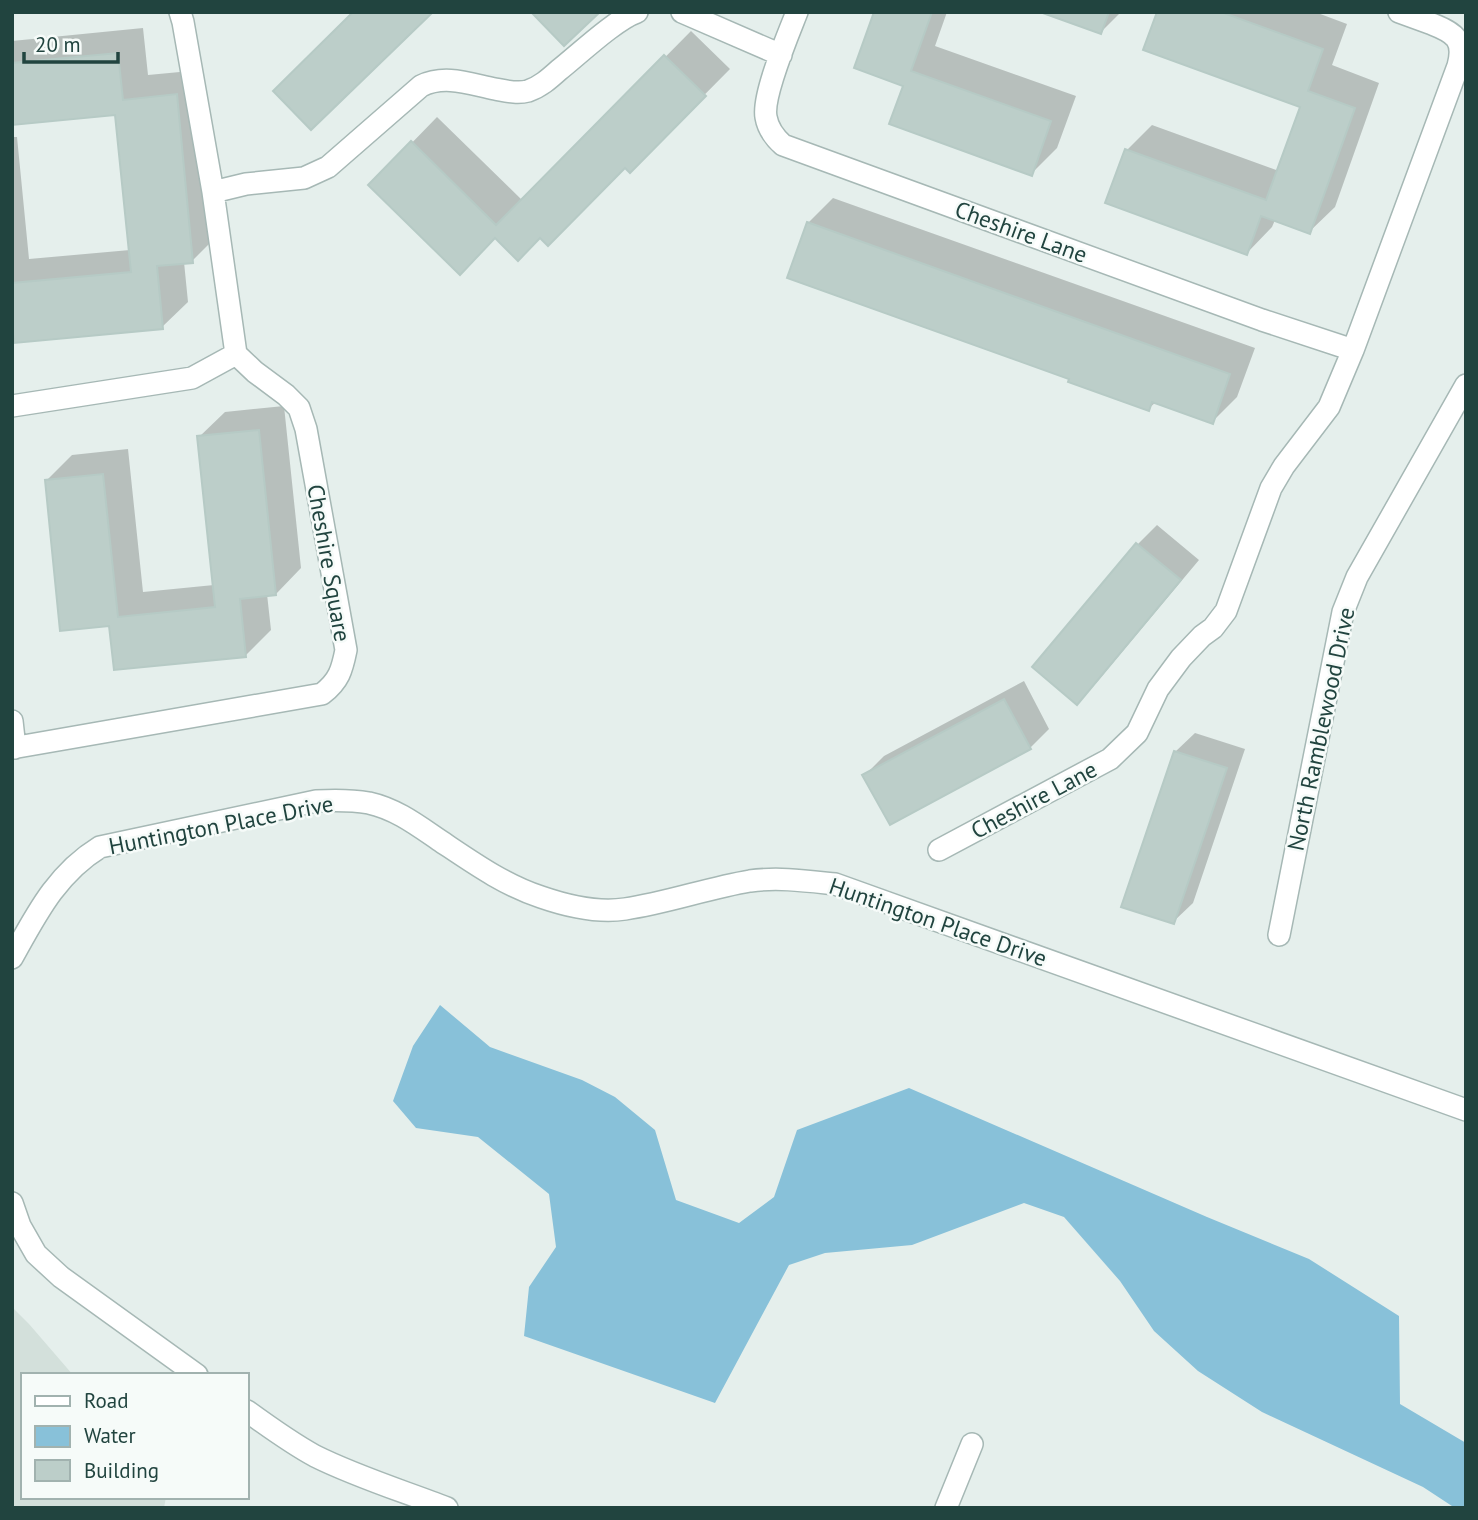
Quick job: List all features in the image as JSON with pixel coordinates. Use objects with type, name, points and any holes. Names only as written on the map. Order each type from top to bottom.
[{"type":"street","points":[[12,406],[192,378],[236,354],[213,192],[180,12]]},
{"type":"street","points":[[213,192],[246,184],[304,178],[328,167],[421,86],[433,80],[452,80],[510,92],[524,92],[539,87],[606,32],[637,12]]},
{"type":"street","points":[[682,12],[781,55]]},
{"type":"street","name":"Cheshire Lane","points":[[797,12],[766,98],[765,117],[772,135],[783,145],[1249,315],[1353,350]]},
{"type":"street","name":"Cheshire Lane","points":[[939,850],[1110,760],[1137,733],[1158,689],[1181,658],[1213,628],[1226,611],[1270,488],[1329,407],[1353,350],[1458,66],[1462,52],[1458,39],[1449,31],[1399,12]]},
{"type":"street","name":"Cheshire Square","points":[[12,721],[14,748],[322,694],[332,687],[341,671],[346,650],[306,429],[299,408],[286,394],[255,372],[236,354]]},
{"type":"street","name":"North Ramblewood Drive","points":[[1279,935],[1343,612],[1357,577],[1466,385]]},
{"type":"street","name":"Huntington Place Drive","points":[[12,958],[43,903],[63,878],[100,847],[316,801],[370,803],[402,815],[490,874],[513,886],[574,906],[624,909],[752,881],[793,880],[835,884],[1466,1110]]},
{"type":"street","points":[[12,1203],[20,1226],[36,1254],[61,1278],[194,1373]]},
{"type":"street","points":[[248,1412],[315,1456],[447,1508]]},
{"type":"street","points":[[946,1508],[972,1444]]},
{"type":"shaded area","points":[[12,1307],[71,1373],[21,1373],[21,1499],[166,1499],[164,1508],[12,1508]]},
{"type":"water","points":[[440,1005],[490,1047],[582,1080],[615,1097],[655,1130],[676,1200],[739,1223],[774,1197],[797,1130],[909,1088],[1309,1259],[1399,1316],[1400,1404],[1466,1443],[1466,1508],[1455,1508],[1423,1487],[1262,1412],[1198,1371],[1154,1331],[1120,1281],[1064,1217],[1024,1203],[912,1245],[825,1253],[789,1265],[715,1403],[524,1336],[529,1287],[556,1247],[549,1194],[478,1137],[416,1128],[393,1101],[413,1046]]},
{"type":"building","points":[[353,12],[433,12],[311,130],[273,91]]},
{"type":"building","points":[[531,12],[600,12],[564,46]]},
{"type":"building","points":[[874,12],[932,12],[911,71],[1051,121],[1032,176],[889,124],[903,86],[854,68]]},
{"type":"building","points":[[1040,12],[1109,12],[1101,34]]},
{"type":"building","points":[[1157,12],[1221,12],[1323,49],[1308,91],[1355,108],[1310,234],[1261,216],[1247,255],[1105,203],[1125,149],[1266,200],[1300,107],[1143,50]]},
{"type":"building","points":[[118,53],[123,100],[177,94],[193,263],[157,266],[163,329],[14,343],[12,283],[131,272],[115,115],[12,125],[12,63]]},
{"type":"building","points":[[664,55],[706,96],[630,173],[625,168],[548,246],[540,238],[518,261],[495,238],[460,275],[368,185],[411,141],[496,225]]},
{"type":"building","points":[[807,222],[1230,374],[1213,424],[1152,402],[1149,411],[1068,382],[1069,379],[787,278]]},
{"type":"building","points":[[259,430],[276,595],[240,599],[246,657],[114,670],[109,626],[60,631],[45,480],[103,474],[118,617],[215,607],[197,436]]},
{"type":"building","points":[[1136,543],[1181,580],[1077,705],[1032,667]]},
{"type":"building","points":[[1004,699],[1031,749],[890,825],[862,775]]},
{"type":"building","points":[[1174,751],[1227,768],[1174,924],[1121,907]]}]
